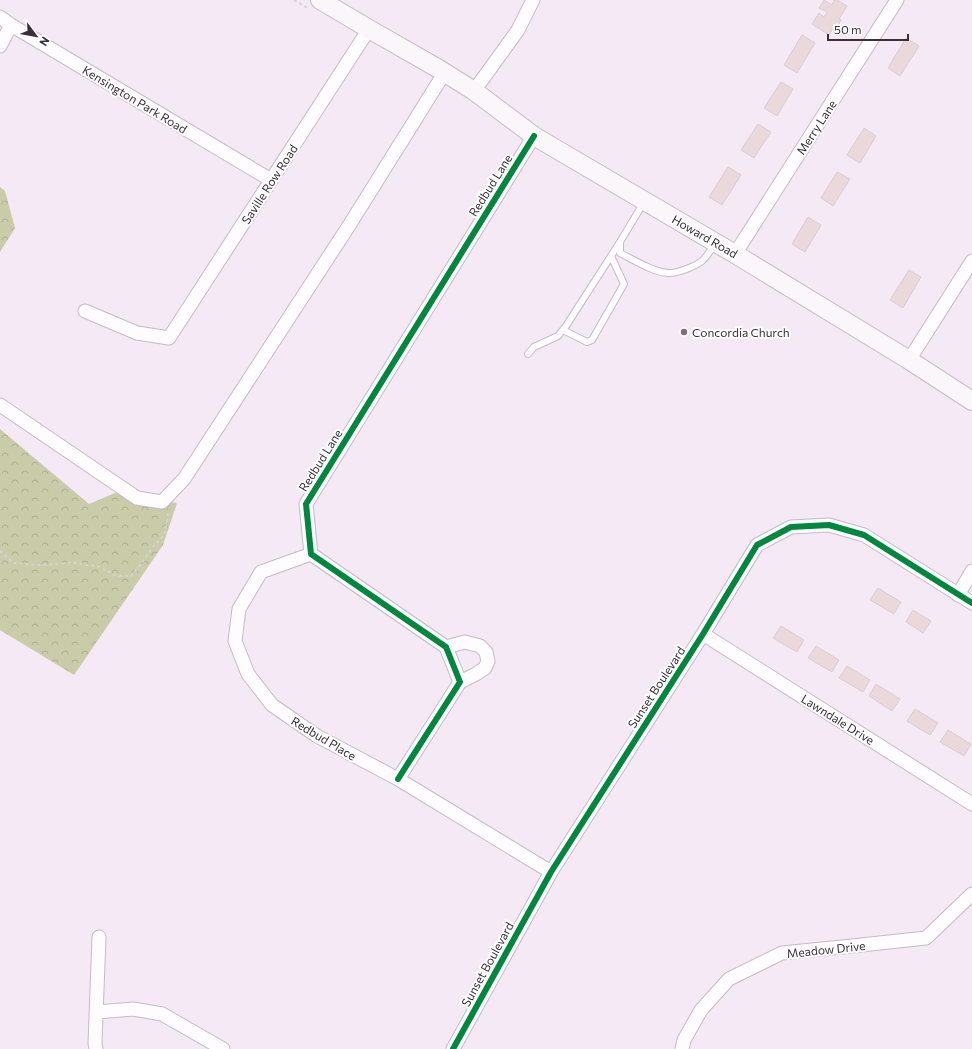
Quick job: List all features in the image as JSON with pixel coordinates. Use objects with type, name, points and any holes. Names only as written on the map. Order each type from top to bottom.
[{"type":"street","name":"Howard Road","points":[[320,0],[474,90],[534,136],[716,242],[909,360],[972,401]]},
{"type":"street","points":[[474,90],[518,30],[533,0]]},
{"type":"street","name":"Merry Lane","points":[[735,254],[897,0]]},
{"type":"street","points":[[0,46],[5,21]]},
{"type":"street","name":"Kensington Park Road","points":[[5,21],[271,180]]},
{"type":"street","name":"Saville Row Road","points":[[85,311],[137,333],[169,338],[369,29]]},
{"type":"street","points":[[0,405],[137,498],[162,502],[184,479],[354,218],[442,71]]},
{"type":"street","name":"Redbud Lane","points":[[311,554],[306,504],[534,136]]},
{"type":"street","points":[[909,360],[972,261]]},
{"type":"street","name":"Sunset Boulevard","points":[[453,1049],[551,872],[703,634],[757,545],[791,527],[829,525],[864,535],[972,603]]},
{"type":"street","points":[[311,554],[446,647],[460,682]]},
{"type":"street","name":"Redbud Place","points":[[311,554],[262,572],[239,609],[235,641],[248,674],[272,705],[317,736],[398,779],[551,872]]},
{"type":"street","points":[[958,595],[972,571]]},
{"type":"street","name":"Lawndale Drive","points":[[703,634],[972,804]]},
{"type":"street","points":[[398,779],[460,682],[485,668],[488,661],[486,652],[480,646],[465,642],[446,647]]},
{"type":"street","name":"Meadow Drive","points":[[682,1049],[684,1040],[701,1010],[729,979],[782,953],[926,938],[972,894]]},
{"type":"street","points":[[96,1049],[99,937]]},
{"type":"street","points":[[97,1012],[133,1009],[162,1014],[223,1049]]},
{"type":"lane","points":[[528,354],[534,347],[558,336],[563,330],[645,201]]},
{"type":"lane","points":[[620,242],[620,253],[651,268],[669,274],[687,270],[702,261],[716,242]]},
{"type":"lane","points":[[563,330],[587,342],[592,340],[624,284],[611,256]]},
{"type":"path","points":[[0,551],[14,563],[36,565],[76,563],[100,567],[117,576],[131,576],[164,535],[167,523],[168,504],[165,498]]},
{"type":"green space","points":[[0,187],[5,191],[15,228],[0,252]]},
{"type":"green space","points":[[0,429],[89,504],[115,493],[177,503],[163,545],[74,675],[0,630]]},
{"type":"building","points":[[824,0],[832,5],[834,0],[837,0],[847,6],[839,19],[841,20],[836,29],[833,28],[829,35],[812,24],[819,13],[824,17],[827,12],[819,8]]},
{"type":"building","points":[[802,35],[815,43],[797,73],[784,65]]},
{"type":"building","points":[[906,38],[919,46],[900,76],[888,68]]},
{"type":"building","points":[[781,82],[793,89],[777,116],[764,108]]},
{"type":"building","points":[[758,124],[771,132],[754,158],[741,150]]},
{"type":"building","points":[[864,128],[876,136],[860,163],[847,155]]},
{"type":"building","points":[[728,167],[741,175],[722,205],[709,197]]},
{"type":"building","points":[[837,172],[850,179],[833,206],[821,198]]},
{"type":"building","points":[[808,217],[821,225],[805,252],[792,244]]},
{"type":"building","points":[[909,270],[921,277],[903,308],[890,300]]},
{"type":"building","points":[[878,588],[901,602],[894,614],[870,600]]},
{"type":"building","points":[[913,610],[931,621],[923,633],[906,622]]},
{"type":"building","points":[[781,626],[804,640],[797,652],[773,638]]},
{"type":"building","points":[[816,646],[839,660],[832,672],[808,658]]},
{"type":"building","points":[[847,666],[870,680],[863,692],[839,678]]},
{"type":"building","points":[[876,684],[900,699],[892,711],[869,696]]},
{"type":"building","points":[[915,709],[938,723],[930,735],[907,721]]},
{"type":"building","points":[[948,730],[971,744],[964,756],[940,742]]},
{"type":"cycle path","points":[[398,779],[460,682],[446,647],[311,554],[306,504],[534,136]]},
{"type":"cycle path","points":[[453,1049],[551,872],[703,634],[757,545],[791,527],[829,525],[864,535],[972,603]]},
{"type":"place","name":"Concordia Church","points":[[684,332]]}]
